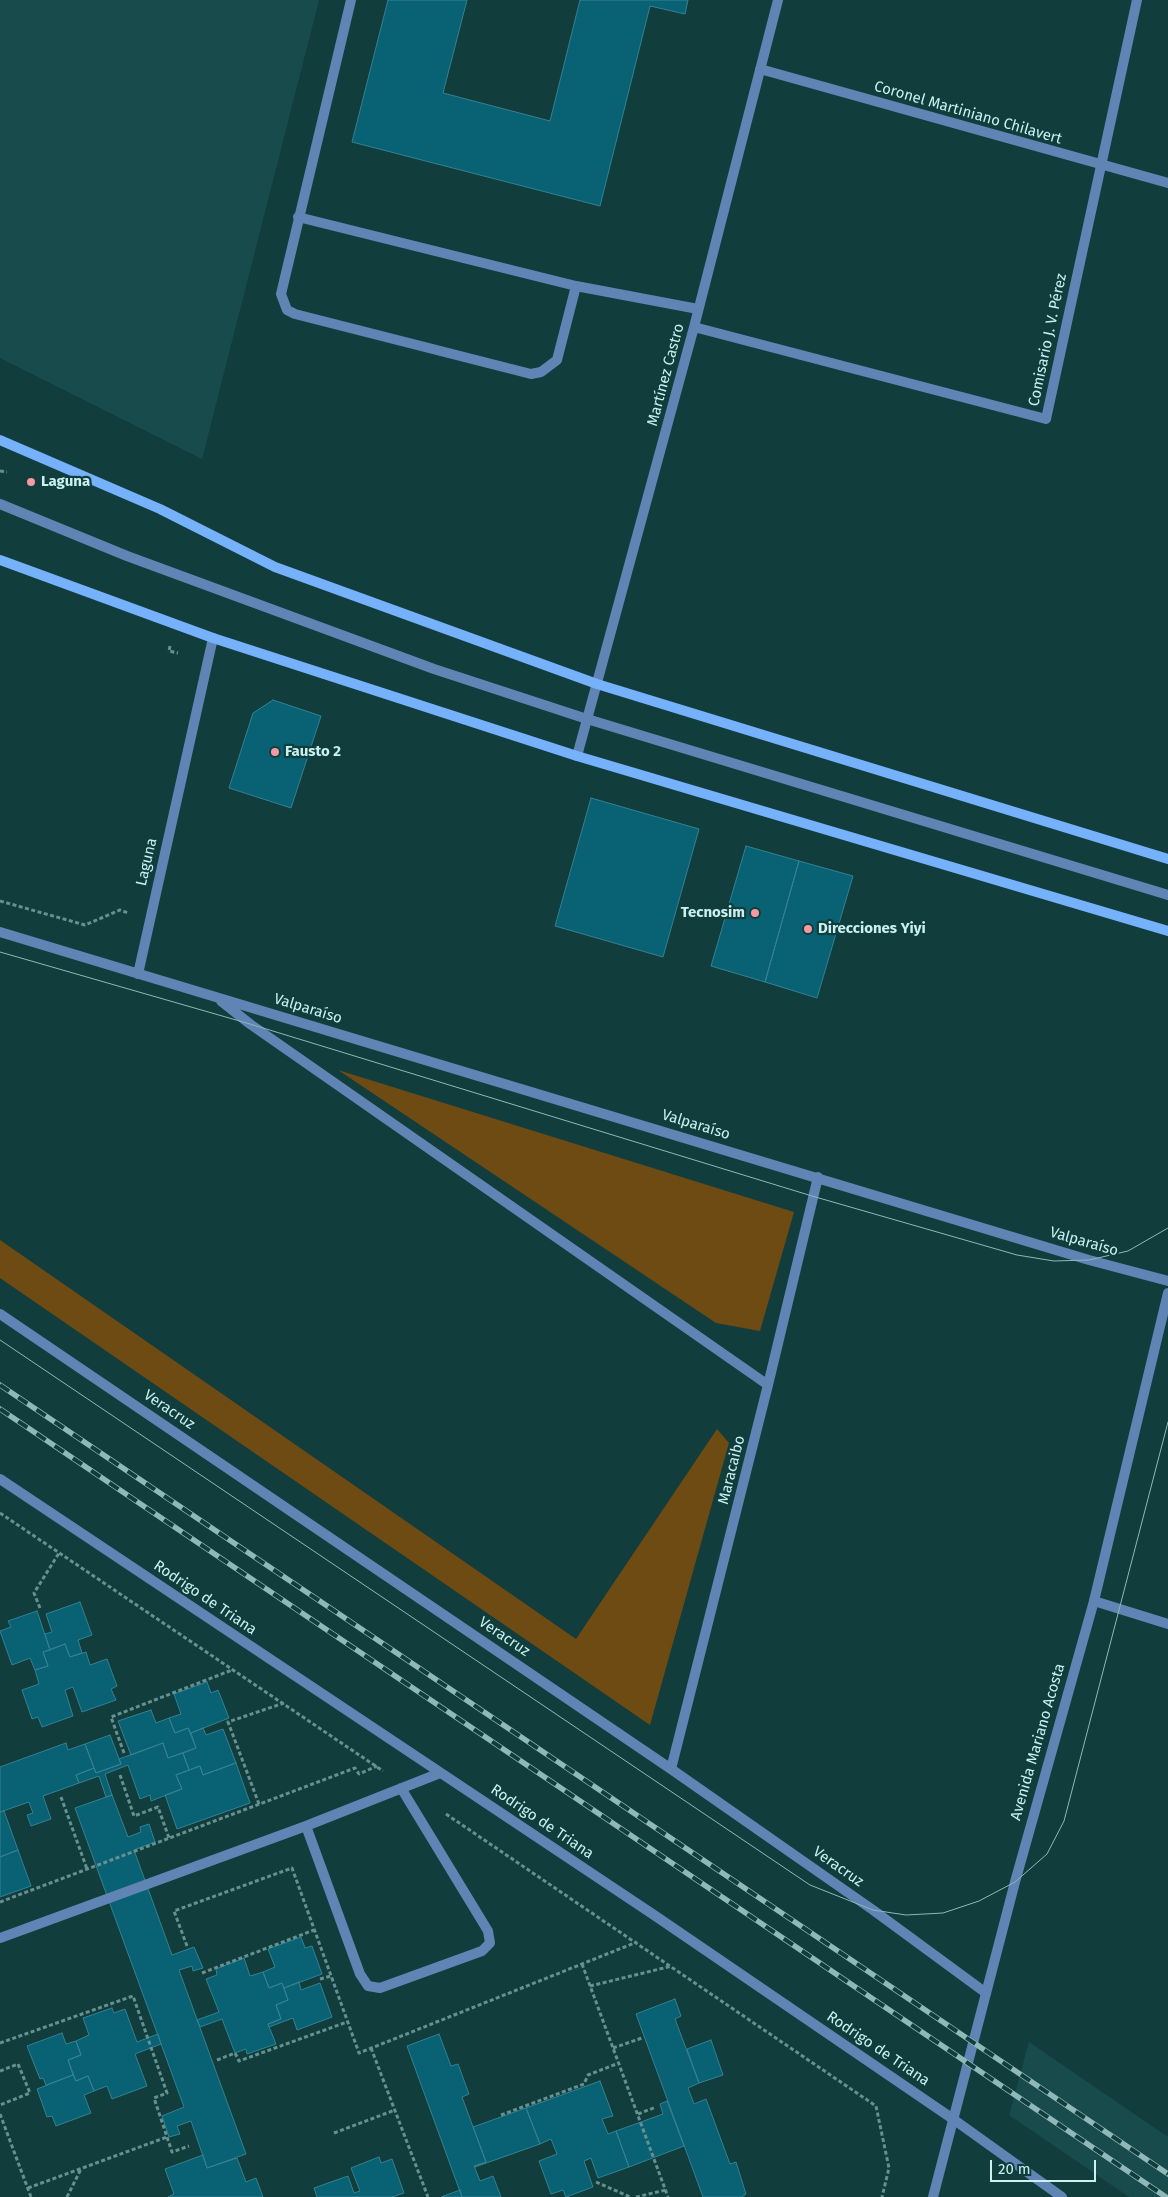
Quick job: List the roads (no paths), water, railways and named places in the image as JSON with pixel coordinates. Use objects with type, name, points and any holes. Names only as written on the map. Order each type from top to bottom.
[{"type":"main road","points":[[0,440],[160,509],[275,567],[597,684],[1168,860]]},
{"type":"main road","points":[[0,560],[213,638],[577,756],[1168,931]]},
{"type":"street","points":[[351,0],[281,294],[287,310],[295,314],[531,374],[541,372],[557,360],[576,286]]},
{"type":"street","name":"Martínez Castro","points":[[577,756],[694,327],[778,0]]},
{"type":"street","name":"Comisario J. V. Pérez","points":[[694,327],[1046,419],[1137,0]]},
{"type":"street","name":"Coronel Martiniano Chilavert","points":[[760,69],[1100,166],[1168,183]]},
{"type":"street","points":[[298,217],[576,286],[698,309]]},
{"type":"street","points":[[0,504],[127,556],[434,669],[588,720],[1168,895]]},
{"type":"street","name":"Laguna","points":[[138,974],[213,638]]},
{"type":"street","name":"Valparaíso","points":[[0,932],[1089,1260],[1168,1281]]},
{"type":"street","name":"Valparaíso","points":[[216,997],[250,1024],[768,1385]]},
{"type":"street","name":"Maracaibo","points":[[672,1768],[818,1177]]},
{"type":"street","name":"Avenida Mariano Acosta","points":[[933,2197],[986,1992],[1094,1601],[1168,1293]]},
{"type":"street","name":"Veracruz","points":[[0,1314],[672,1768],[986,1992]]},
{"type":"street","name":"Rodrigo de Triana","points":[[0,1480],[654,1915],[953,2119],[1062,2197]]},
{"type":"street","points":[[1094,1601],[1168,1624]]},
{"type":"street","points":[[0,1938],[306,1826],[440,1773]]},
{"type":"street","points":[[306,1826],[360,1974],[368,1986],[380,1988],[482,1950],[490,1943],[488,1931],[403,1787]]},
{"type":"tram line","points":[[0,952],[250,1024],[812,1196],[1017,1255],[1054,1261],[1089,1260],[1128,1251],[1168,1228]]},
{"type":"tram line","points":[[0,1340],[810,1885],[873,1910],[906,1915],[943,1913],[979,1901],[1015,1882],[1047,1854],[1064,1821],[1168,1422]]},
{"type":"railway","points":[[0,1385],[1168,2174]]},
{"type":"railway","points":[[0,1409],[1166,2197]]},
{"type":"place","name":"Laguna","points":[[31,482]]},
{"type":"place","name":"Fausto 2","points":[[275,752]]},
{"type":"place","name":"Tecnosim","points":[[755,913]]},
{"type":"place","name":"Direcciones Yiyi","points":[[808,929]]}]
